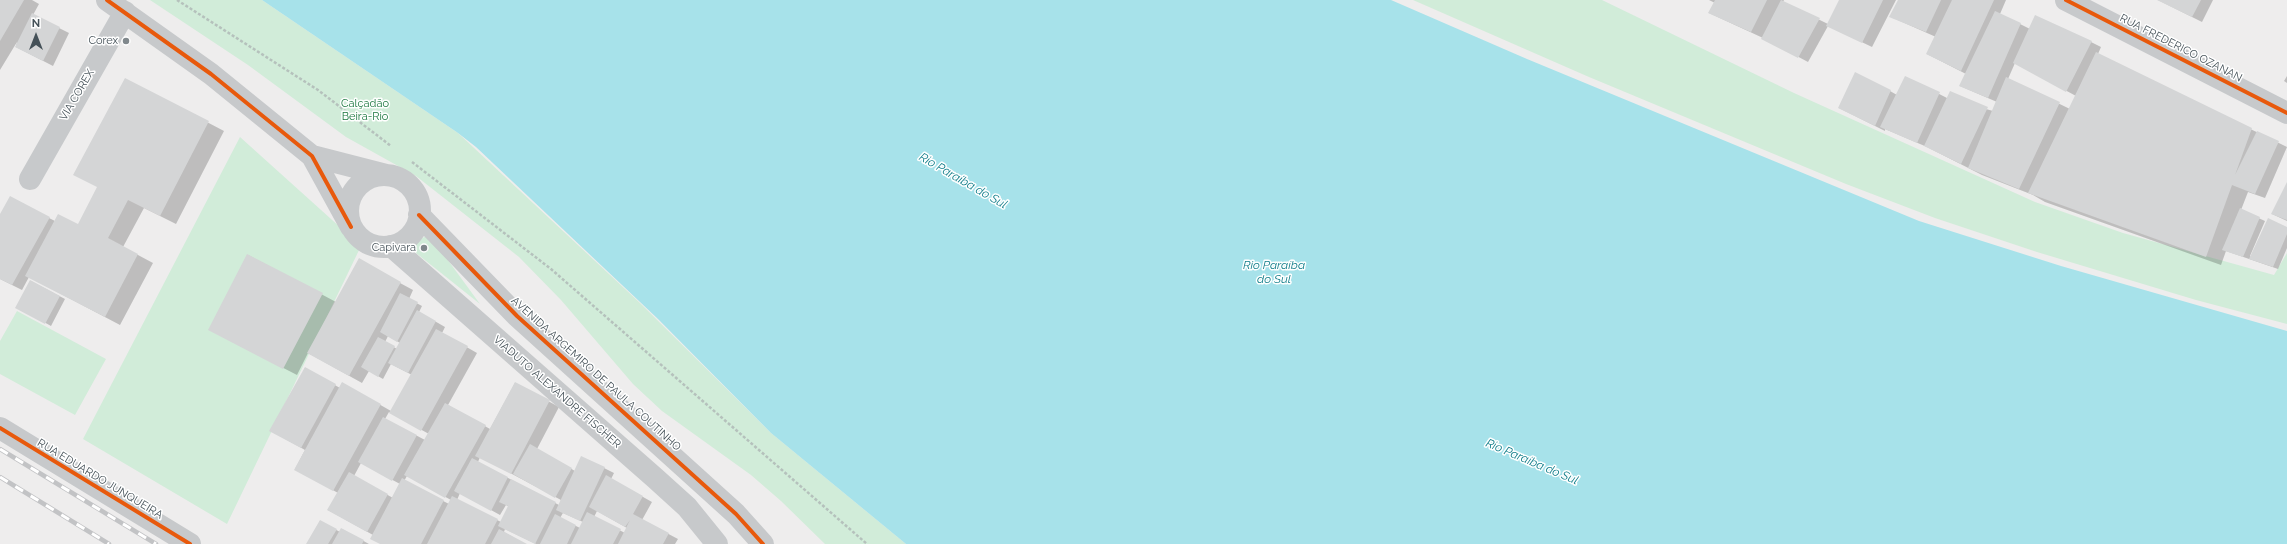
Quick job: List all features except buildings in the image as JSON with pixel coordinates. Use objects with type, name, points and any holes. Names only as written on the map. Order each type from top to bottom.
[{"type":"street","points":[[107,0],[211,74],[312,156],[351,227],[358,236],[368,243],[379,247],[391,246],[402,242],[410,235],[416,226],[419,215],[418,201],[411,188],[393,177],[312,156]]},
{"type":"street","name":"RUA FREDERICO OZANAN","points":[[2066,0],[2287,114]]},
{"type":"street","name":"VIA COREX","points":[[30,179],[125,12]]},
{"type":"street","points":[[351,227],[348,209],[351,198],[357,188],[372,178],[393,177]]},
{"type":"street","name":"AVENIDA ARGEMIRO DE PAULA COUTINHO","points":[[419,215],[517,316],[736,514],[763,544]]},
{"type":"street","name":"VIADUTO ALEXANDRE FISCHER","points":[[391,246],[656,478],[687,507],[717,544]]},
{"type":"street","name":"RUA EDUARDO JUNQUEIRA","points":[[0,428],[190,544]]},
{"type":"path","points":[[176,0],[318,90],[393,148]]},
{"type":"path","points":[[406,157],[551,269],[867,544]]},
{"type":"green space","name":"Calçadão Beira-Rio","points":[[150,0],[262,0],[458,133],[640,303],[771,433],[906,544],[825,544],[781,501],[751,475],[662,411],[633,384],[561,300],[519,257],[416,176],[346,137],[248,65]]},
{"type":"green space","points":[[1413,0],[1602,0],[1794,93],[2035,202],[2123,233],[2274,275],[2287,253],[2287,324],[2196,300],[2037,252],[1935,218],[1846,184],[1589,77]]},
{"type":"green space","points":[[240,137],[361,246],[227,524],[83,439]]},
{"type":"green space","points":[[426,236],[431,237],[480,304],[416,253],[416,242]]},
{"type":"green space","points":[[17,311],[106,359],[75,415],[0,374],[0,341]]},
{"type":"water","name":"Rio Paraíba do Sul","points":[[262,0],[1391,0],[1527,59],[1919,221],[2061,266],[2287,331],[2287,544],[906,544],[771,433],[658,319],[476,147],[458,133]]},
{"type":"railway","points":[[0,449],[156,544]]},
{"type":"railway","points":[[0,477],[109,544]]},
{"type":"cycle path","points":[[107,0],[211,74],[312,156],[351,227]]},
{"type":"cycle path","points":[[2066,0],[2287,113]]},
{"type":"cycle path","points":[[419,215],[517,316],[736,514],[763,544]]},
{"type":"cycle path","points":[[0,428],[190,544]]},
{"type":"place","name":"Corex","points":[[126,41]]},
{"type":"place","name":"Capivara","points":[[424,248]]}]
